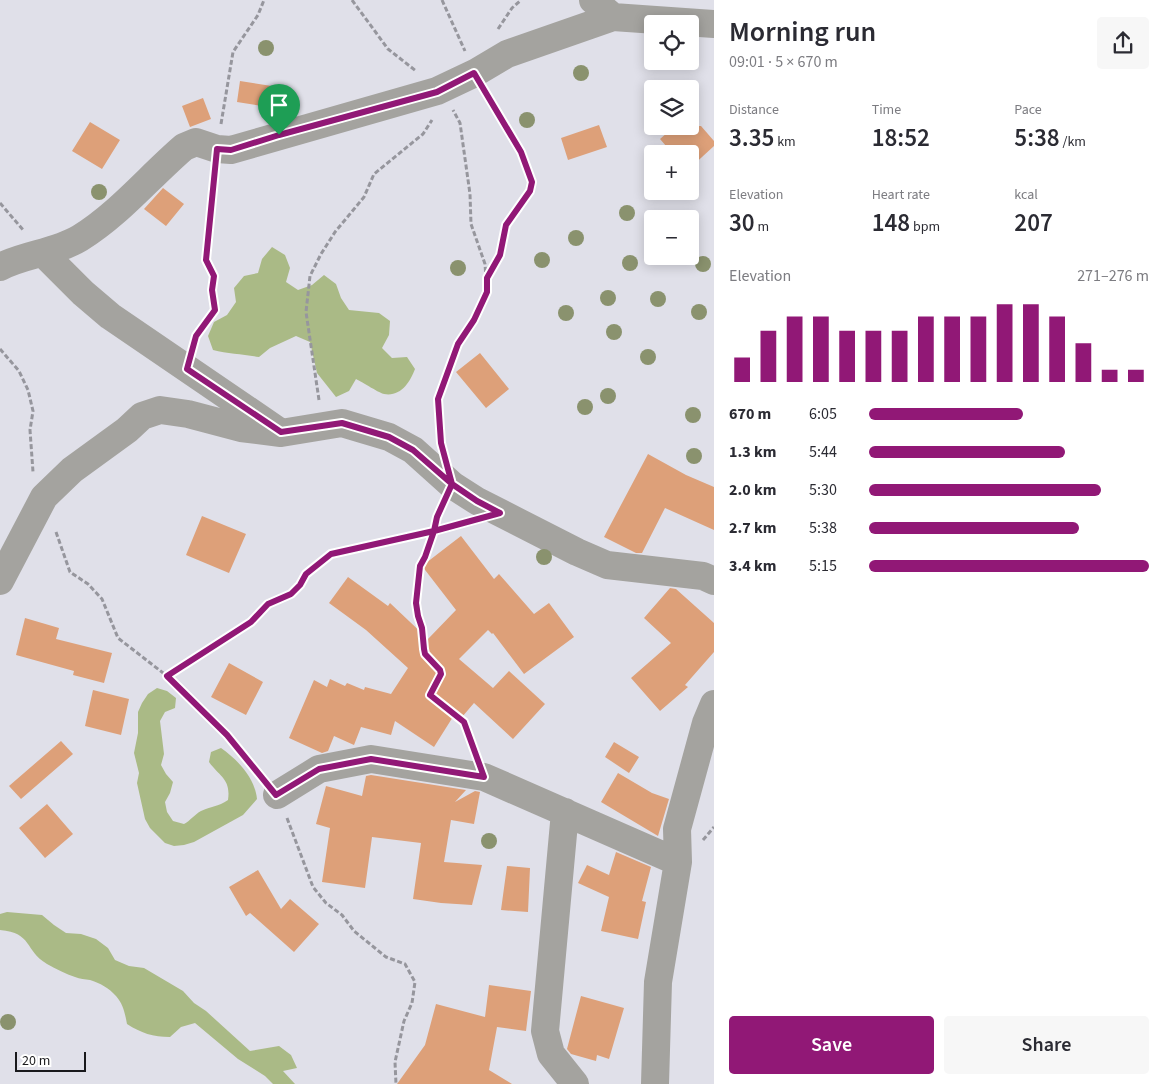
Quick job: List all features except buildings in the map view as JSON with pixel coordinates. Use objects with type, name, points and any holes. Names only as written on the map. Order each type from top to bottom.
[{"type":"street","points":[[0,268],[8,263],[44,254],[78,239],[105,221],[184,147],[196,142],[217,149],[231,150],[441,96],[474,73],[507,54],[603,8],[712,30]]},
{"type":"street","points":[[44,254],[83,293],[110,316],[281,432]]},
{"type":"street","points":[[0,581],[44,497],[72,470],[128,430],[142,416],[160,410],[188,414],[241,428],[281,432],[342,423],[389,437],[413,450],[452,484],[477,501],[607,565],[703,576],[714,581]]},
{"type":"street","points":[[655,1084],[658,982],[678,862],[677,829],[706,723],[714,704]]},
{"type":"street","points":[[276,795],[319,769],[371,759],[484,777],[678,862]]},
{"type":"street","points":[[565,812],[545,1031],[551,1054],[575,1084]]},
{"type":"path","points":[[187,369],[196,336],[215,310],[212,290],[214,276],[206,260],[217,149],[233,52],[258,15],[264,0]]},
{"type":"path","points":[[352,0],[388,50],[419,73],[454,111],[460,123],[470,194],[471,224],[485,264],[487,292],[474,320],[458,344],[438,399],[441,443]]},
{"type":"path","points":[[442,0],[474,73],[521,152],[532,182],[530,191],[506,225],[500,255],[487,278]]},
{"type":"path","points":[[323,426],[306,312],[310,276],[335,232],[364,197],[374,174],[423,134],[441,96]]},
{"type":"path","points":[[0,203],[44,254]]},
{"type":"path","points":[[0,349],[19,370],[28,390],[33,410],[30,430],[32,471],[44,497],[41,519],[56,532],[70,572],[88,584],[102,599],[118,638],[167,676],[227,735],[276,795],[285,813],[313,887],[326,903],[342,914],[354,931],[386,957],[405,964],[415,982],[412,1003],[404,1021],[395,1062],[396,1084]]},
{"type":"path","points":[[452,484],[437,517],[425,557],[420,566],[416,603],[422,628],[425,654],[440,670],[441,674],[430,695],[464,722],[484,777]]},
{"type":"path","points":[[167,676],[251,622],[268,604],[291,594],[300,585],[306,574],[331,554],[434,531],[500,513]]},
{"type":"green space","points":[[272,247],[285,255],[290,268],[286,282],[298,290],[312,285],[324,275],[336,284],[341,298],[349,310],[379,313],[390,321],[389,335],[382,348],[392,358],[407,357],[415,369],[404,388],[395,393],[384,394],[356,379],[349,391],[336,397],[317,373],[310,342],[296,336],[270,348],[259,357],[213,350],[208,336],[214,322],[227,315],[236,302],[234,288],[244,276],[258,273],[262,259]]},
{"type":"green space","points":[[157,688],[167,691],[176,698],[175,708],[165,712],[160,721],[164,754],[161,765],[173,782],[165,802],[167,812],[173,821],[184,824],[201,811],[228,800],[228,787],[224,779],[209,762],[211,752],[221,748],[245,770],[256,791],[257,799],[243,815],[194,842],[184,845],[174,846],[165,843],[150,828],[145,819],[137,783],[139,773],[134,753],[138,733],[138,712],[148,694]]},
{"type":"green space","points":[[7,912],[42,915],[66,933],[81,934],[96,939],[108,948],[115,960],[129,966],[144,968],[183,991],[194,1003],[206,1011],[250,1051],[279,1046],[291,1055],[297,1068],[283,1071],[295,1084],[273,1084],[265,1076],[238,1059],[195,1023],[181,1027],[170,1037],[153,1035],[132,1027],[127,1024],[118,999],[107,988],[94,981],[75,977],[50,966],[40,959],[23,938],[11,932],[0,930],[0,914]]},
{"type":"route","points":[[279,135],[231,150],[217,149],[206,260],[214,276],[212,290],[215,310],[196,336],[187,369],[281,432],[342,423],[389,437],[413,450],[452,484],[437,517],[434,531],[331,554],[306,574],[300,585],[291,594],[268,604],[251,622],[167,676],[227,735],[276,795],[319,769],[371,759],[484,777],[468,727],[430,695],[441,674],[440,670],[425,654],[422,628],[416,603],[420,566],[434,531],[500,513],[477,501],[452,484],[441,443],[438,399],[458,344],[474,320],[487,292],[487,278],[500,255],[502,237],[506,225],[530,191],[532,182],[521,152],[474,73],[437,92],[279,135]]}]
